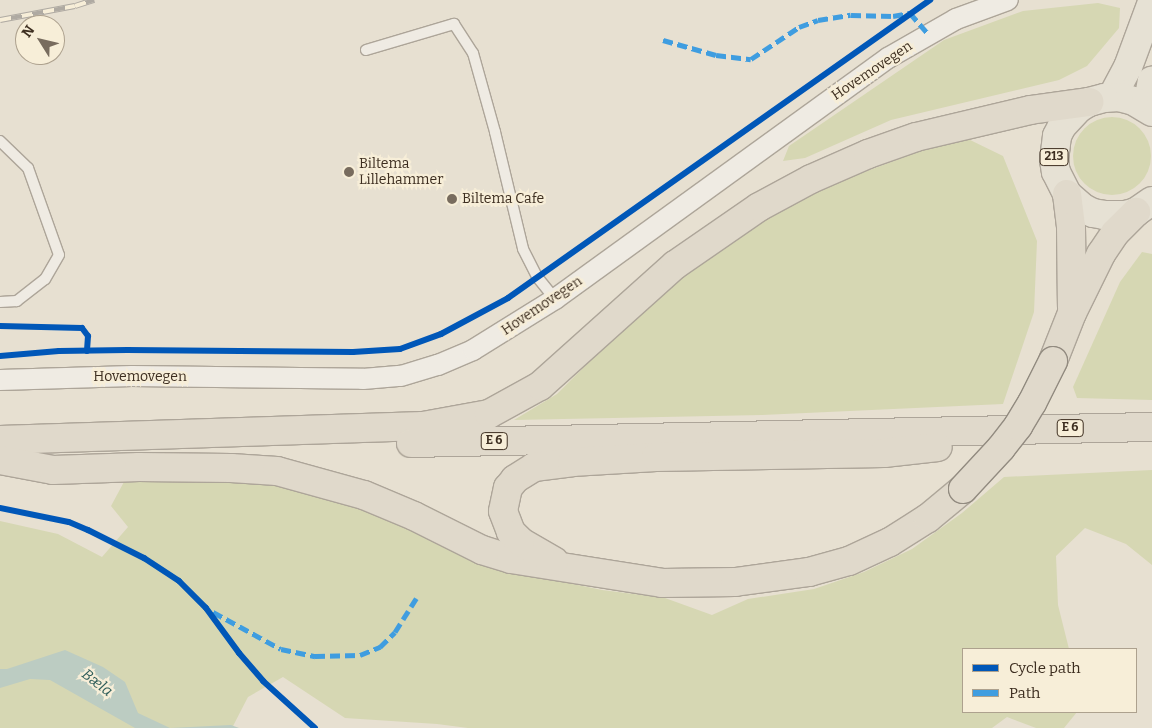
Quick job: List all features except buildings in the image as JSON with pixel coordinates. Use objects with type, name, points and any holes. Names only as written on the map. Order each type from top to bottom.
[{"type":"highway","points":[[0,440],[423,426],[489,414],[540,386],[675,265],[759,207],[811,179],[868,154],[916,137],[1030,110],[1101,100]]},
{"type":"highway","points":[[1067,194],[1071,237],[1072,313]]},
{"type":"highway","points":[[0,460],[53,470],[148,467],[231,468],[277,472],[364,495],[414,516],[482,550],[511,559],[569,568],[609,577],[662,583],[735,582],[810,572],[849,561],[890,542],[928,518],[964,489],[1018,426],[1053,361],[1072,313],[1114,233],[1144,206]]},
{"type":"highway","name":"E 6","points":[[0,454],[420,442],[1152,427]]},
{"type":"highway","points":[[569,568],[532,550],[511,532],[506,523],[503,511],[508,488],[515,479],[534,467],[572,462],[656,457],[884,453],[938,447],[974,437],[987,429]]},
{"type":"main road","name":"213","points":[[1144,206],[1114,216],[1104,216],[1083,208],[1067,194],[1056,172],[1054,160],[1057,136],[1070,116],[1101,100],[1128,67],[1149,11]]},
{"type":"main road","points":[[1101,100],[1134,101],[1149,110],[1152,80]]},
{"type":"street","name":"Hovemovegen","points":[[0,380],[132,376],[316,379],[401,376],[438,365],[473,350],[508,330],[555,299],[888,58],[956,19],[1008,0]]},
{"type":"lane","points":[[366,50],[454,24],[473,54],[495,132],[523,249],[538,278],[555,299]]},
{"type":"lane","points":[[0,141],[28,168],[60,255],[45,279],[17,301],[0,302]]},
{"type":"green space","points":[[1098,3],[1120,8],[1119,28],[1087,66],[1059,80],[891,120],[805,158],[783,161],[789,146],[944,40],[1023,11]]},
{"type":"green space","points":[[1112,117],[1127,120],[1144,134],[1148,141],[1151,156],[1148,171],[1134,188],[1127,192],[1112,195],[1097,192],[1080,178],[1076,171],[1073,156],[1076,141],[1090,124],[1097,120]]},
{"type":"green space","points":[[966,138],[1003,156],[1037,241],[1034,312],[1003,404],[762,415],[514,420],[557,394],[640,311],[689,269],[761,222],[837,182],[921,151]]},
{"type":"green space","points":[[1142,252],[1152,254],[1152,400],[1077,398],[1073,387],[1120,282]]},
{"type":"green space","points":[[1152,470],[1152,565],[1126,544],[1085,528],[1056,556],[1058,605],[1069,648],[962,648],[962,713],[1076,713],[1064,728],[1036,728],[1007,717],[992,728],[468,728],[345,718],[283,677],[248,697],[232,728],[0,728],[0,521],[58,534],[102,557],[128,527],[111,506],[125,480],[238,480],[299,484],[370,510],[479,560],[544,578],[602,590],[665,598],[712,615],[748,599],[814,589],[864,572],[912,549],[962,513],[1004,477]]},
{"type":"water","name":"Bæla","points":[[65,650],[103,667],[125,682],[138,713],[170,728],[135,728],[50,680],[30,679],[0,688],[0,669],[7,669]]},
{"type":"water","points":[[231,725],[239,728],[170,728]]},
{"type":"railway","points":[[0,20],[75,6],[94,0]]},
{"type":"marked path","points":[[663,40],[716,55],[751,59],[799,27],[818,20],[851,15],[893,16],[910,13],[928,34]]},
{"type":"marked path","points":[[213,612],[281,649],[315,656],[360,655],[380,647],[395,632],[417,597]]},
{"type":"cycle path","points":[[0,356],[59,351],[127,350],[353,352],[400,349],[441,334],[508,298],[930,0]]},
{"type":"cycle path","points":[[0,326],[82,328],[88,336],[87,351]]},
{"type":"cycle path","points":[[0,508],[69,522],[144,558],[179,581],[206,608],[239,653],[263,681],[315,728]]},
{"type":"place","name":"Biltema Lillehammer","points":[[349,172]]},
{"type":"place","name":"Biltema Cafe","points":[[452,199]]}]
